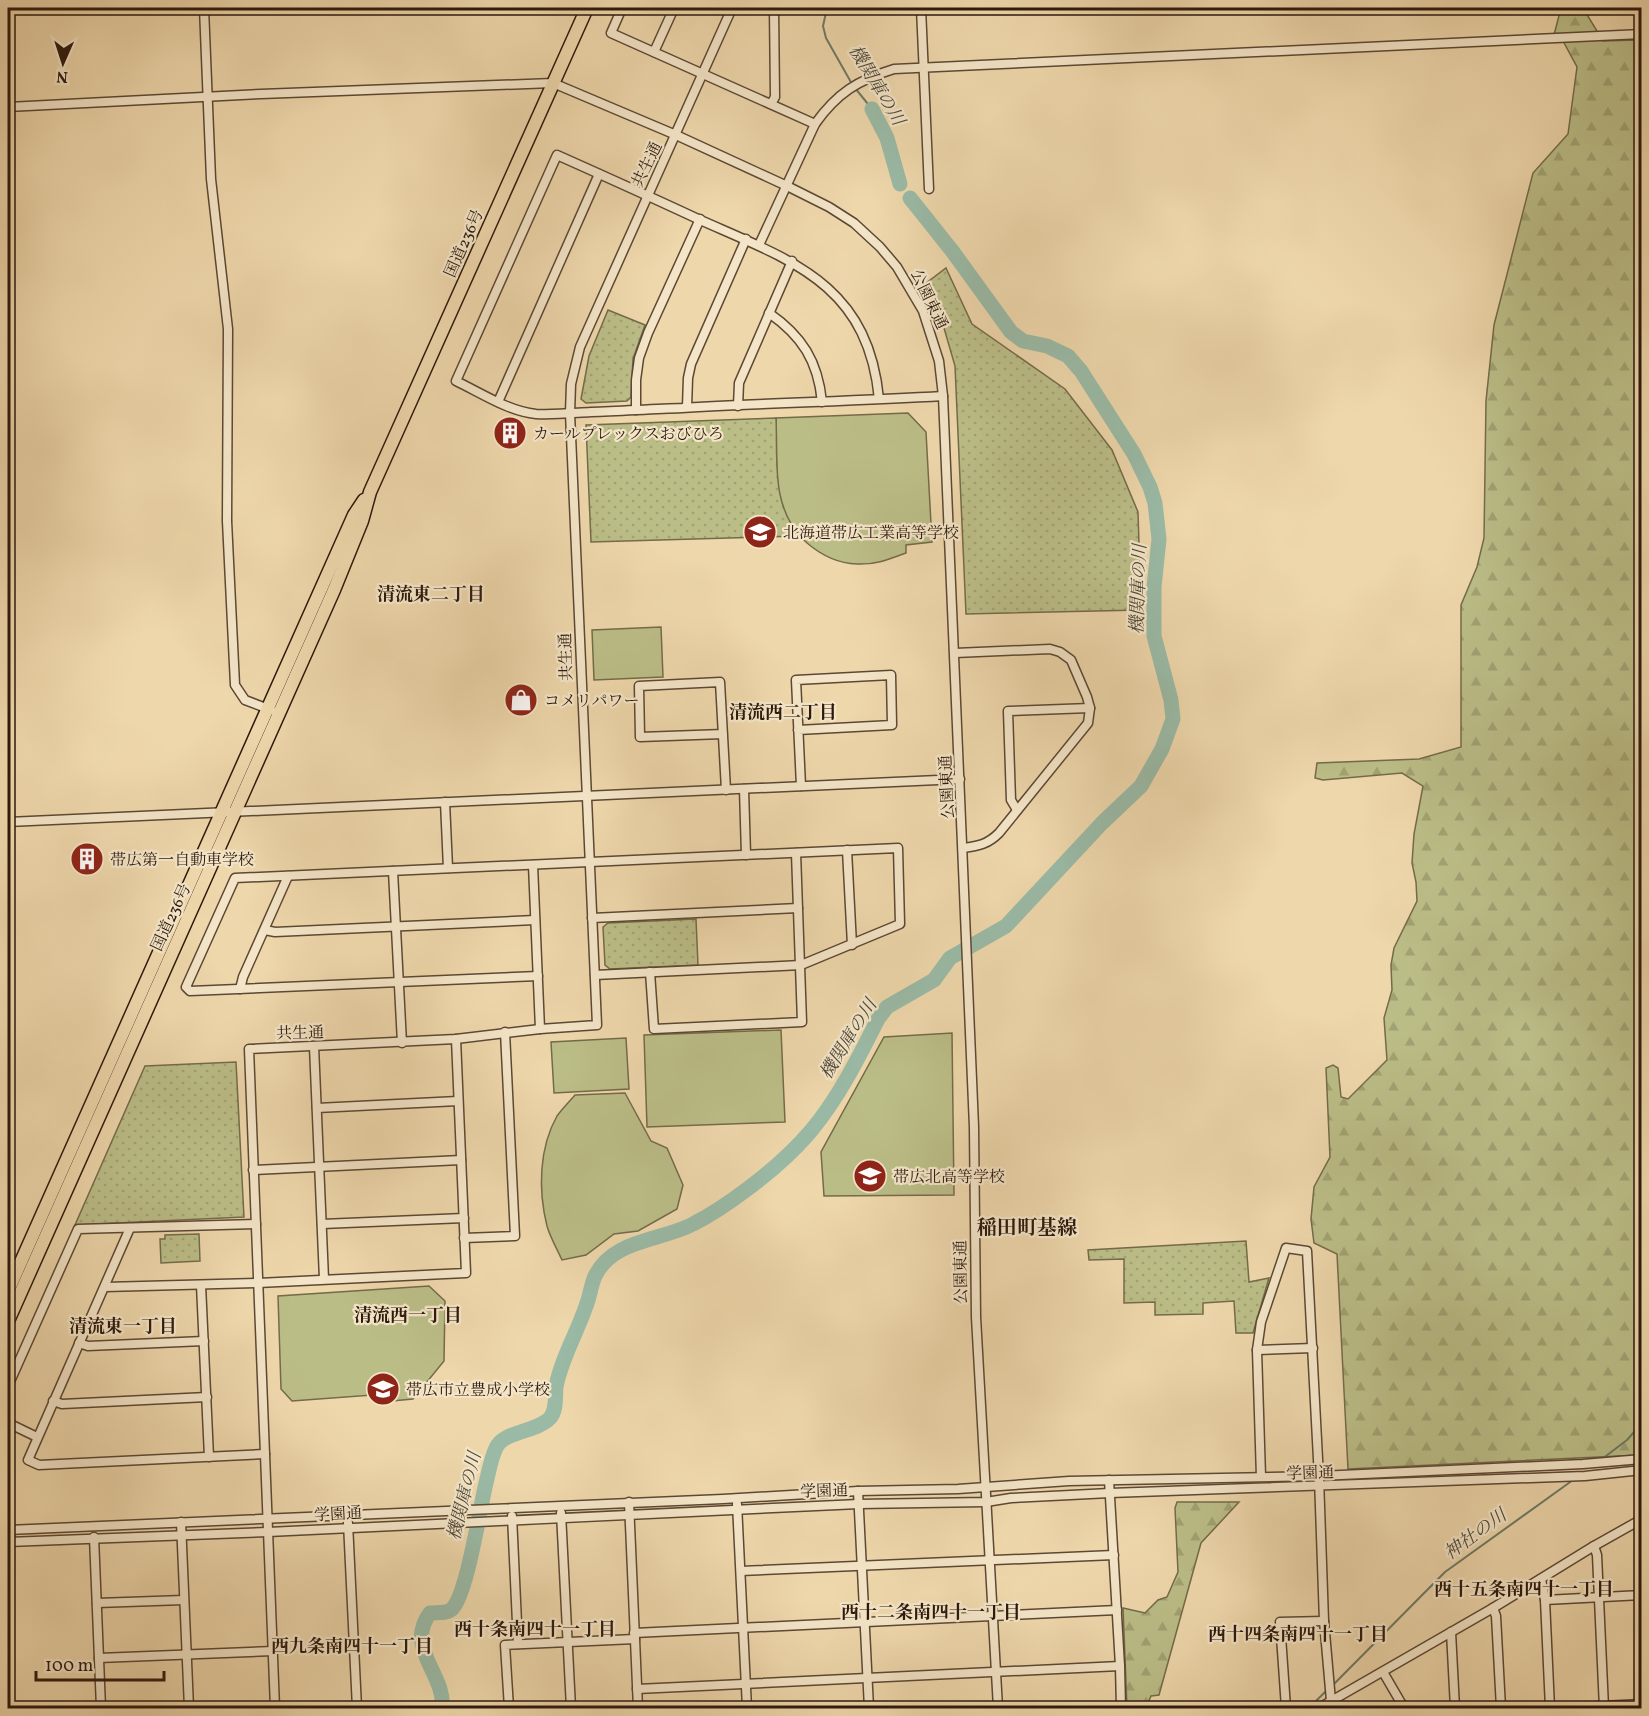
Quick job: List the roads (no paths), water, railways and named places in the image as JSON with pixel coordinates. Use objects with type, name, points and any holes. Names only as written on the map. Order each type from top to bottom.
[{"type":"highway","name":"国道236号","points":[[8,1321],[342,571],[362,521],[370,492],[587,8]]},
{"type":"highway","name":"国道236号","points":[[8,1291],[354,515],[370,492]]},
{"type":"street","points":[[204,8],[211,179],[228,329],[227,521],[235,684],[245,700],[279,714]]},
{"type":"street","points":[[622,8],[611,33],[815,124]]},
{"type":"street","points":[[654,52],[674,8]]},
{"type":"street","name":"共生通","points":[[253,1170],[249,1049],[456,1040],[505,1032],[597,1025],[570,413],[571,384],[580,347],[732,8]]},
{"type":"street","points":[[771,104],[775,97],[774,8]]},
{"type":"street","points":[[921,8],[929,189]]},
{"type":"street","points":[[759,245],[815,124],[827,108],[839,96],[869,76],[894,69],[1641,34]]},
{"type":"street","points":[[8,107],[553,83]]},
{"type":"street","name":"公園東通","points":[[553,83],[676,135],[787,186],[829,207],[854,223],[880,247],[897,267],[923,311],[930,328],[939,361],[943,396],[967,930],[974,1127],[976,1317],[998,1708]]},
{"type":"street","points":[[879,399],[877,376],[857,326],[833,293],[814,275],[759,245],[557,155],[456,381],[498,402],[536,414],[738,406],[943,396]]},
{"type":"street","points":[[498,402],[599,174]]},
{"type":"street","points":[[636,410],[636,380],[642,350],[700,219]]},
{"type":"street","points":[[687,408],[691,364],[746,239]]},
{"type":"street","points":[[738,406],[739,382],[792,261]]},
{"type":"street","points":[[769,313],[785,324],[810,356],[817,371],[822,402]]},
{"type":"street","points":[[955,653],[1050,649],[1060,652],[1071,660],[1088,697],[1090,708],[1088,723],[990,842],[963,848]]},
{"type":"street","points":[[798,730],[892,725],[891,675],[796,680],[798,730],[801,786]]},
{"type":"street","points":[[723,734],[640,737],[639,686],[720,682],[723,734],[726,790]]},
{"type":"street","points":[[1017,810],[1011,800],[1008,711],[1090,708]]},
{"type":"street","points":[[8,822],[960,779]]},
{"type":"street","points":[[744,789],[746,855]]},
{"type":"street","points":[[445,802],[448,868]]},
{"type":"street","points":[[538,976],[190,991],[186,987],[235,878],[898,848],[900,924],[852,945],[801,965],[595,975]]},
{"type":"street","points":[[847,850],[852,945]]},
{"type":"street","points":[[651,972],[654,1029],[802,1022],[796,853]]},
{"type":"street","points":[[533,865],[540,1029]]},
{"type":"street","points":[[393,871],[402,1043]]},
{"type":"street","points":[[240,989],[243,977],[288,876]]},
{"type":"street","points":[[592,918],[798,908]]},
{"type":"street","points":[[265,930],[275,932],[536,920]]},
{"type":"street","points":[[464,1238],[515,1236],[505,1032]]},
{"type":"street","points":[[105,1287],[258,1283],[466,1273],[456,1040]]},
{"type":"street","points":[[314,1046],[324,1279]]},
{"type":"street","points":[[317,1108],[458,1101]]},
{"type":"street","points":[[275,1708],[253,1170],[461,1160]]},
{"type":"street","points":[[322,1224],[464,1218]]},
{"type":"street","points":[[8,1386],[78,1229],[256,1224]]},
{"type":"street","points":[[130,1228],[28,1460],[39,1465],[265,1454]]},
{"type":"street","points":[[1261,1477],[1257,1350],[1261,1322],[1286,1248],[1307,1251],[1324,1621],[1331,1701]]},
{"type":"street","points":[[201,1285],[209,1457]]},
{"type":"street","points":[[79,1343],[87,1346],[204,1341]]},
{"type":"street","points":[[1257,1350],[1313,1348]]},
{"type":"street","points":[[53,1401],[62,1404],[207,1397]]},
{"type":"street","points":[[8,1424],[37,1437]]},
{"type":"street","name":"学園通","points":[[8,1530],[348,1514],[512,1509],[1109,1480],[1319,1476],[1583,1464],[1641,1459]]},
{"type":"street","name":"学園通","points":[[8,1542],[859,1504],[986,1502],[1011,1498],[1110,1493],[1585,1476],[1641,1470]]},
{"type":"street","points":[[1109,1480],[1121,1708]]},
{"type":"street","points":[[858,1491],[869,1708]]},
{"type":"street","points":[[736,1498],[747,1708]]},
{"type":"street","points":[[629,1502],[638,1708]]},
{"type":"street","points":[[561,1506],[571,1708]]},
{"type":"street","points":[[512,1509],[518,1644]]},
{"type":"street","points":[[348,1514],[357,1708]]},
{"type":"street","points":[[1319,1708],[1493,1608],[1641,1519]]},
{"type":"street","points":[[181,1522],[189,1708]]},
{"type":"street","points":[[94,1537],[101,1708]]},
{"type":"street","points":[[1594,1546],[1597,1555],[1604,1707]]},
{"type":"street","points":[[741,1571],[1114,1555]]},
{"type":"street","points":[[1541,1579],[1545,1600],[1550,1708]]},
{"type":"street","points":[[1545,1600],[1641,1595]]},
{"type":"street","points":[[97,1604],[184,1600]]},
{"type":"street","points":[[1493,1608],[1496,1616],[1501,1708]]},
{"type":"street","points":[[509,1708],[505,1645],[865,1622],[1117,1610]]},
{"type":"street","points":[[1286,1708],[1280,1622],[1324,1621]]},
{"type":"street","points":[[1451,1632],[1455,1708]]},
{"type":"street","points":[[99,1658],[273,1651]]},
{"type":"street","points":[[637,1689],[996,1674],[1120,1666]]},
{"type":"street","points":[[1383,1672],[1404,1708]]},
{"type":"street","points":[[1561,1708],[1641,1704]]},
{"type":"waterway","name":"機関庫の川","points":[[827,8],[823,26],[826,38],[852,84]]},
{"type":"waterway","name":"機関庫の川","points":[[855,88],[872,109]]},
{"type":"waterway","name":"機関庫の川","points":[[872,109],[887,138],[900,184]]},
{"type":"waterway","name":"機関庫の川","points":[[442,1708],[442,1696],[423,1649],[421,1638],[423,1626],[430,1613],[450,1611],[458,1601],[468,1569],[489,1469],[496,1448],[506,1438],[544,1423],[552,1415],[562,1366],[582,1316],[592,1283],[603,1264],[625,1248],[680,1230],[707,1217],[772,1170],[788,1155],[830,1106],[856,1063],[878,1019],[887,1007],[934,980],[950,958],[1006,926],[1102,823],[1141,786],[1162,749],[1173,719],[1171,700],[1154,636],[1154,587],[1159,539],[1155,503],[1134,454],[1081,371],[1068,356],[1047,346],[1023,341],[1011,332],[953,252],[910,198]]},
{"type":"waterway","name":"神社の川","points":[[1602,1459],[1627,1440],[1642,1423]]},
{"type":"waterway","name":"神社の川","points":[[1332,1686],[1445,1572],[1573,1480]]},
{"type":"waterway","name":"神社の川","points":[[1312,1708],[1311,1706],[1327,1690]]},
{"type":"place","name":"カールプレックスおびひろ","points":[[510,433]]},
{"type":"place","name":"北海道帯広工業高等学校","points":[[760,532]]},
{"type":"place","name":"コメリパワー","points":[[521,700]]},
{"type":"place","name":"帯広第一自動車学校","points":[[87,859]]},
{"type":"place","name":"帯広北高等学校","points":[[870,1176]]},
{"type":"place","name":"帯広市立豊成小学校","points":[[383,1389]]},
{"type":"district","name":"清流東二丁目","points":[[431,594]]},
{"type":"district","name":"清流西二丁目","points":[[783,712]]},
{"type":"district","name":"稲田町基線","points":[[1027,1227]]},
{"type":"district","name":"清流西一丁目","points":[[408,1315]]},
{"type":"district","name":"清流東一丁目","points":[[123,1326]]},
{"type":"district","name":"西十五条南四十一丁目","points":[[1524,1589]]},
{"type":"district","name":"西十二条南四十一丁目","points":[[931,1612]]},
{"type":"district","name":"西十条南四十一丁目","points":[[535,1629]]},
{"type":"district","name":"西十四条南四十一丁目","points":[[1298,1634]]},
{"type":"district","name":"西九条南四十一丁目","points":[[352,1646]]}]
